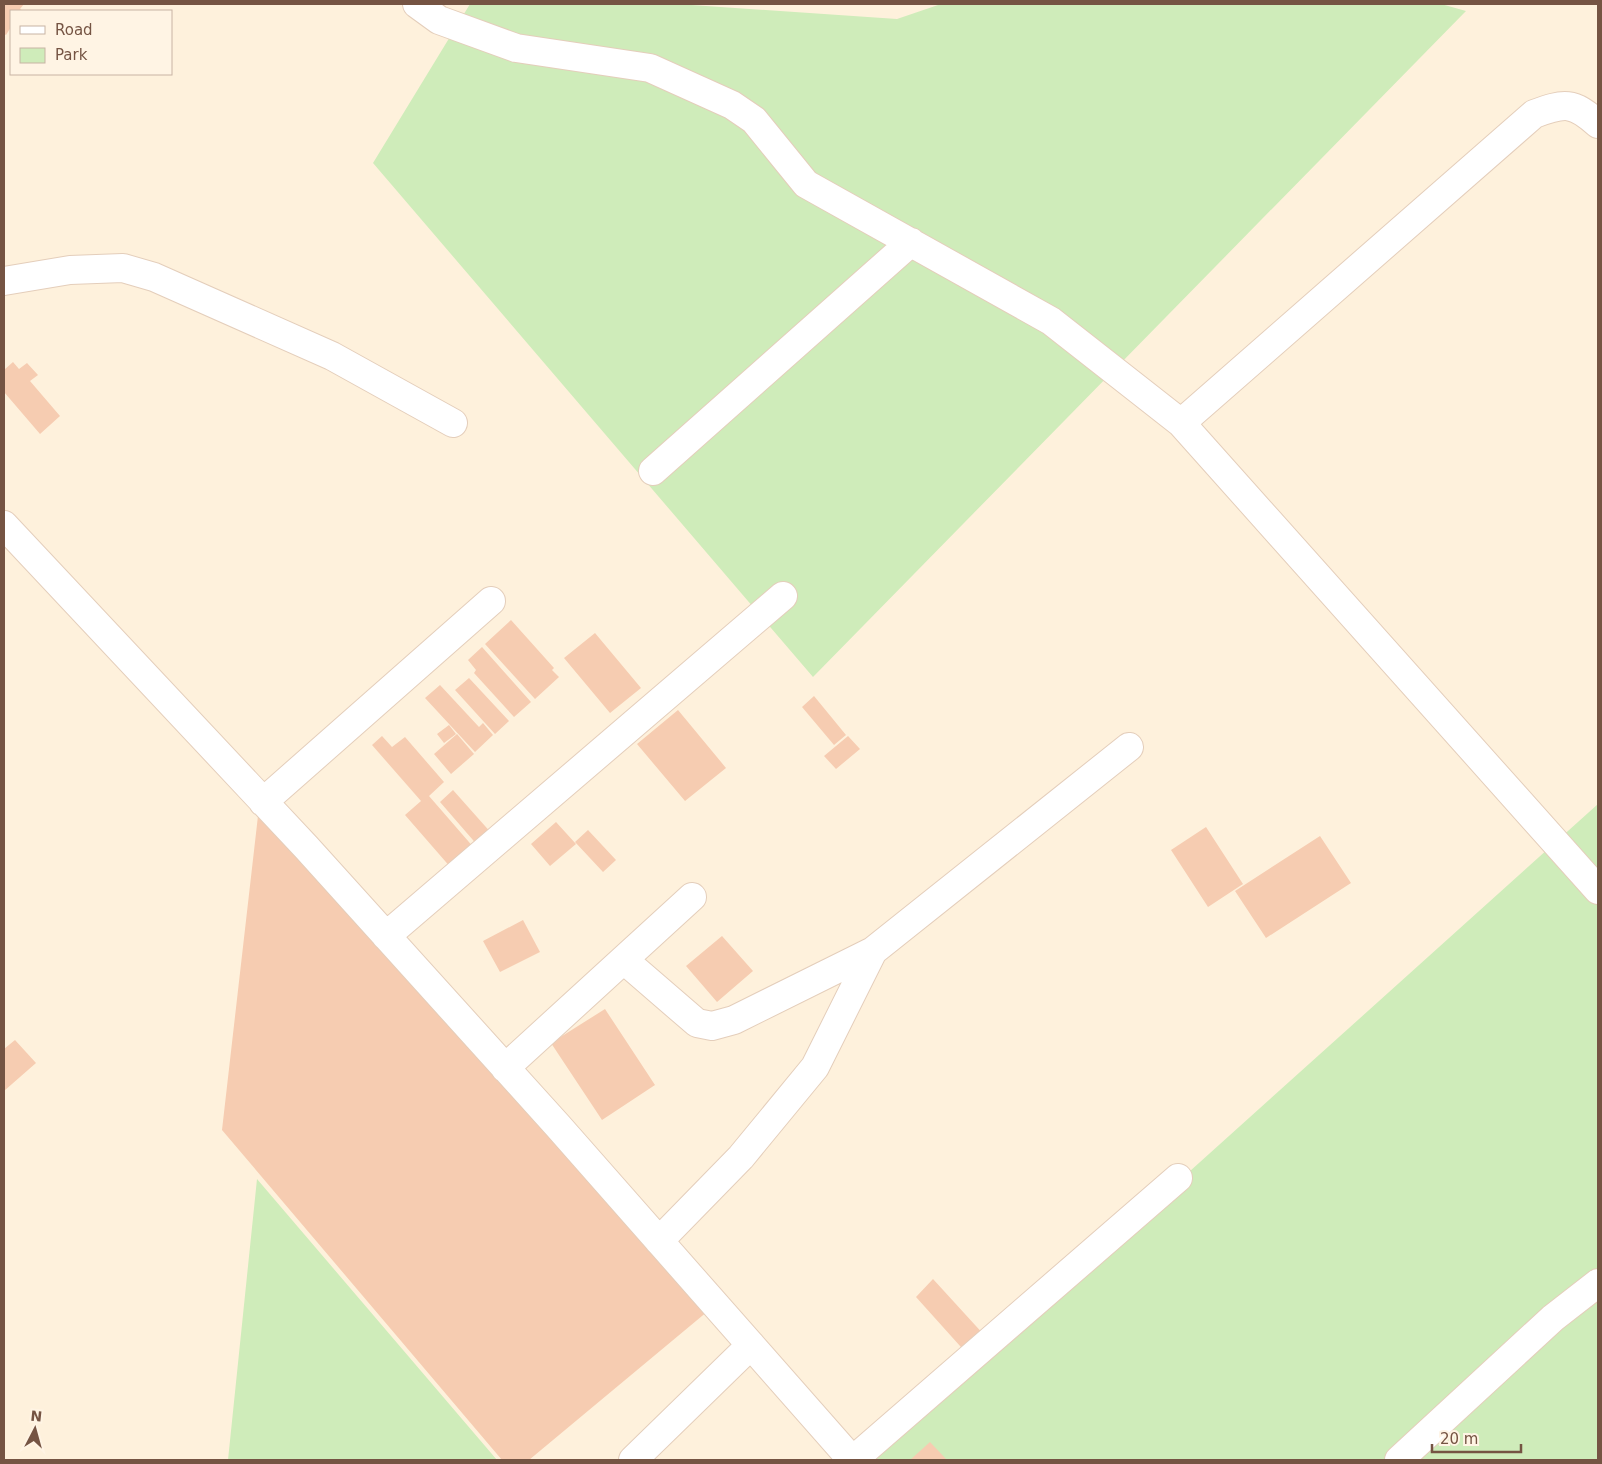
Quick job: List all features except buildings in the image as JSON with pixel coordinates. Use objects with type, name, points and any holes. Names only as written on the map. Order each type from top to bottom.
[{"type":"street","points":[[417,4],[439,20],[516,48],[650,68],[732,105],[754,120],[806,184],[1051,321],[1181,424],[1598,890]]},
{"type":"street","points":[[1181,424],[1534,114],[1559,105],[1583,110],[1598,124]]},
{"type":"street","points":[[653,471],[912,242]]},
{"type":"street","points":[[4,281],[79,270],[123,268],[154,277],[332,356],[453,423]]},
{"type":"street","points":[[4,525],[386,936],[852,1460],[1178,1178]]},
{"type":"street","points":[[386,936],[782,596]]},
{"type":"street","points":[[263,802],[491,601]]},
{"type":"street","points":[[624,960],[696,1023],[712,1026],[734,1020],[873,950],[1130,747]]},
{"type":"street","points":[[505,1068],[692,897]]},
{"type":"street","points":[[659,1241],[741,1157],[815,1067],[873,950]]},
{"type":"street","points":[[1399,1460],[1553,1318],[1598,1283]]},
{"type":"street","points":[[633,1460],[751,1345]]},
{"type":"green space","points":[[470,4],[677,4],[897,19],[941,4],[1441,4],[1466,11],[813,677],[373,163]]},
{"type":"green space","points":[[1598,804],[1598,1460],[870,1459]]},
{"type":"green space","points":[[257,1179],[497,1460],[228,1460]]}]
